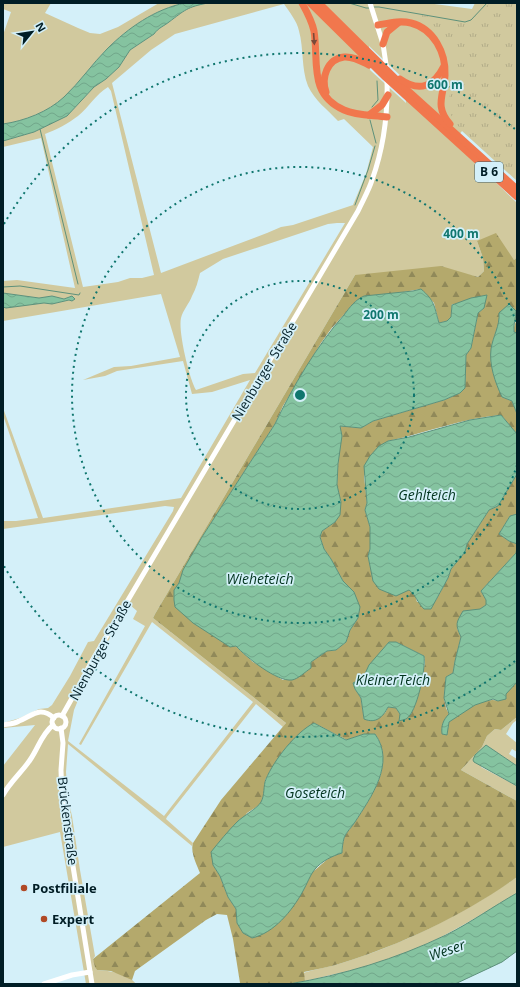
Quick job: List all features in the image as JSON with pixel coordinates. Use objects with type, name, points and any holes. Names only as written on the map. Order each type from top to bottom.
[{"type":"highway","points":[[302,3],[314,30],[315,60],[319,84],[322,90],[336,105],[345,110],[387,117]]},
{"type":"highway","points":[[310,3],[370,64]]},
{"type":"highway","name":"B 6","points":[[319,3],[369,53],[405,96],[464,141],[517,189]]},
{"type":"highway","points":[[383,44],[387,32],[400,21]]},
{"type":"highway","points":[[378,25],[400,21],[411,23],[423,28],[438,44],[442,55],[445,76],[440,101],[441,109],[453,133]]},
{"type":"highway","points":[[328,98],[324,85],[325,73],[328,66],[344,57],[350,57],[370,64],[404,85],[414,86],[427,85],[437,78],[444,65]]},
{"type":"highway","name":"B 6","points":[[404,85],[517,197]]},
{"type":"highway","points":[[369,115],[382,105],[388,95]]},
{"type":"street","name":"Nienburger Straße","points":[[62,716],[114,623],[352,224],[372,180],[382,146],[387,117],[388,95],[383,44],[371,6]]},
{"type":"street","points":[[3,725],[17,722],[36,712],[48,713],[54,718]]},
{"type":"street","points":[[3,795],[30,760],[43,735],[53,725],[52,721],[54,718],[58,715],[65,719],[66,724],[62,728],[58,729],[53,725]]},
{"type":"street","name":"Brückenstraße","points":[[62,728],[62,798],[92,984]]},
{"type":"street","points":[[44,984],[72,975],[90,972]]},
{"type":"green space","points":[[3,3],[51,3],[45,13],[90,33],[100,34],[118,27],[159,3],[185,3],[163,10],[133,27],[115,41],[70,91],[51,107],[19,121],[3,124],[3,35],[11,12],[3,9]]},
{"type":"green space","points":[[427,3],[472,9],[475,3],[517,3],[517,181],[462,131],[454,142],[517,203],[517,257],[514,260],[477,241],[483,258],[484,271],[478,277],[465,274],[355,275],[155,614],[153,618],[286,723],[283,727],[256,704],[167,817],[166,819],[193,843],[192,846],[68,744],[66,772],[68,800],[72,816],[95,956],[93,959],[97,970],[124,975],[133,980],[136,984],[86,984],[60,832],[3,847],[3,766],[35,725],[3,728],[3,723],[20,718],[39,709],[48,708],[52,705],[70,676],[88,642],[94,641],[174,507],[165,506],[3,529],[3,521],[38,518],[3,415],[3,408],[43,518],[181,498],[250,380],[212,392],[192,394],[183,361],[117,371],[105,376],[83,380],[114,367],[131,366],[180,357],[161,294],[3,321],[3,307],[44,303],[52,304],[69,300],[72,296],[64,299],[52,296],[39,298],[3,293],[3,281],[17,280],[75,288],[41,138],[3,147],[3,141],[34,132],[67,116],[94,87],[106,79],[119,67],[130,50],[183,12],[201,4]],"holes":[[[284,4],[298,27],[302,45],[304,72],[311,91],[318,101],[338,121],[344,119],[373,147],[366,174],[353,205],[293,225],[281,227],[161,273],[112,83],[151,50],[175,34]],[[369,46],[404,79],[406,103],[370,70]],[[108,87],[111,91],[154,275],[83,287],[45,134],[78,116]],[[345,223],[255,373],[243,374],[196,390],[190,376],[185,354],[181,333],[181,318],[195,291],[200,273],[223,259],[328,224]],[[130,605],[137,611],[133,619],[145,626],[79,744],[81,745],[152,622],[253,702],[164,816],[68,741],[74,710],[83,688],[127,606]]]},
{"type":"green space","points":[[490,3],[517,3],[517,179],[458,126],[451,115],[448,103],[455,71],[453,52],[444,37],[434,26],[414,14],[469,23]]},
{"type":"green space","points":[[496,233],[514,260],[517,257],[517,333],[514,332],[516,321],[499,313],[500,320],[491,349],[502,397],[512,401],[517,414],[517,434],[501,415],[458,422],[388,441],[364,476],[367,503],[365,510],[370,527],[370,549],[368,556],[370,564],[415,594],[417,602],[436,600],[448,578],[451,569],[465,552],[467,544],[489,510],[498,506],[517,474],[517,514],[510,516],[499,534],[509,541],[517,544],[516,553],[481,591],[486,600],[486,605],[457,628],[461,637],[453,673],[446,677],[444,698],[449,714],[447,735],[449,722],[454,718],[479,703],[492,700],[498,701],[517,682],[517,717],[501,730],[495,729],[487,736],[482,747],[461,770],[517,801],[517,877],[477,903],[411,937],[388,947],[342,963],[304,972],[305,981],[289,984],[234,984],[240,983],[233,939],[227,915],[217,914],[206,920],[135,971],[132,980],[111,971],[97,970],[93,959],[200,873],[193,854],[193,843],[221,800],[286,723],[153,618],[155,614],[355,275],[441,266],[478,277],[484,271],[483,258],[477,241]],"holes":[[[421,289],[434,303],[439,323],[447,321],[451,317],[452,304],[484,308],[478,313],[471,348],[466,355],[465,387],[460,393],[444,400],[373,421],[361,428],[340,426],[337,486],[341,502],[335,522],[322,531],[320,537],[324,549],[343,581],[354,592],[358,618],[350,630],[346,642],[336,650],[327,651],[311,662],[310,668],[283,680],[253,662],[174,590],[202,537],[275,424],[283,406],[331,329],[357,300]],[[389,642],[396,642],[424,656],[425,663],[420,686],[411,714],[400,714],[396,708],[388,707],[385,713],[364,719],[361,698],[355,689],[354,683],[363,678]],[[314,723],[347,740],[364,734],[375,734],[381,745],[383,756],[379,780],[368,802],[345,836],[342,853],[331,856],[315,870],[237,923],[236,909],[228,897],[220,876],[213,865],[247,813],[261,804],[265,790],[265,780],[281,754],[294,739]]]},
{"type":"green space","points":[[517,717],[517,720],[513,723],[506,734],[517,743],[517,752],[512,749],[509,754],[517,759],[517,766],[486,745],[481,767],[517,786],[517,801],[461,770],[482,747],[487,736],[495,729],[501,730]]},
{"type":"green space","points":[[517,877],[517,893],[457,928],[410,952],[372,965],[305,981],[303,973],[365,956],[433,927],[477,903]]},
{"type":"water","points":[[185,3],[208,3],[195,6],[183,12],[130,50],[119,67],[106,79],[94,87],[67,116],[34,132],[3,141],[3,124],[19,121],[51,107],[70,91],[115,41],[133,27],[163,10]]},
{"type":"water","name":"Wieheteich","points":[[421,289],[432,301],[439,323],[447,321],[451,317],[452,305],[471,298],[487,295],[484,308],[478,313],[471,348],[466,355],[465,388],[460,393],[444,400],[373,421],[361,428],[340,426],[342,436],[337,485],[341,502],[340,515],[335,522],[322,531],[320,537],[324,549],[343,581],[354,592],[360,607],[358,618],[350,630],[346,642],[336,650],[327,651],[311,662],[311,668],[297,678],[286,680],[262,668],[236,646],[230,647],[193,623],[175,607],[174,590],[179,583],[183,570],[202,537],[275,424],[306,367],[334,327],[351,307],[364,296]]},
{"type":"water","points":[[3,293],[39,298],[52,296],[64,299],[72,296],[75,299],[72,301],[69,300],[52,304],[44,303],[6,308],[3,307]]},
{"type":"water","points":[[509,304],[516,311],[514,332],[517,333],[517,414],[512,401],[502,397],[495,379],[491,361],[491,349],[499,313]]},
{"type":"water","name":"Gehlteich","points":[[501,415],[517,434],[517,474],[498,506],[489,510],[467,544],[465,552],[451,569],[448,578],[431,609],[424,609],[419,604],[414,594],[409,590],[396,596],[379,589],[373,581],[368,556],[370,549],[370,527],[365,510],[367,503],[364,466],[370,456],[379,446],[388,441],[409,437],[470,420]]},
{"type":"water","points":[[517,514],[517,544],[509,541],[499,534],[510,516]]},
{"type":"water","points":[[517,547],[517,682],[506,694],[506,699],[498,701],[493,699],[475,705],[449,722],[447,735],[442,734],[443,723],[449,714],[444,698],[446,677],[453,673],[461,637],[457,626],[458,621],[463,611],[480,609],[486,605],[486,600],[481,591],[516,553]]},
{"type":"water","name":"KleinerTeich","points":[[389,642],[396,642],[424,656],[424,670],[417,700],[410,715],[406,719],[399,721],[400,714],[396,708],[388,707],[379,719],[372,721],[364,719],[361,698],[353,683],[363,678],[369,665]]},
{"type":"water","name":"Goseteich","points":[[314,723],[346,740],[364,734],[375,734],[381,745],[383,756],[379,780],[368,802],[345,836],[342,853],[327,859],[315,869],[299,899],[282,920],[268,931],[252,938],[243,933],[237,923],[236,909],[228,897],[220,876],[213,865],[211,852],[237,822],[261,802],[266,779],[280,755],[300,733]]},
{"type":"water","points":[[486,745],[517,766],[517,786],[474,762],[473,760],[475,755]]},
{"type":"water","name":"Weser","points":[[517,893],[517,951],[502,962],[455,984],[289,984],[349,971],[408,952],[446,935]]},
{"type":"waterway","points":[[349,3],[370,8]]},
{"type":"waterway","points":[[373,7],[465,22],[471,20],[487,3]]},
{"type":"waterway","points":[[372,107],[378,100],[377,81]]},
{"type":"waterway","points":[[370,120],[376,143]]},
{"type":"waterway","points":[[40,129],[78,284]]},
{"type":"waterway","points":[[355,205],[375,146]]},
{"type":"waterway","points":[[3,287],[20,286],[79,295],[80,293]]},
{"type":"place","name":"Postfiliale","points":[[24,888]]},
{"type":"place","name":"Expert","points":[[44,919]]}]
